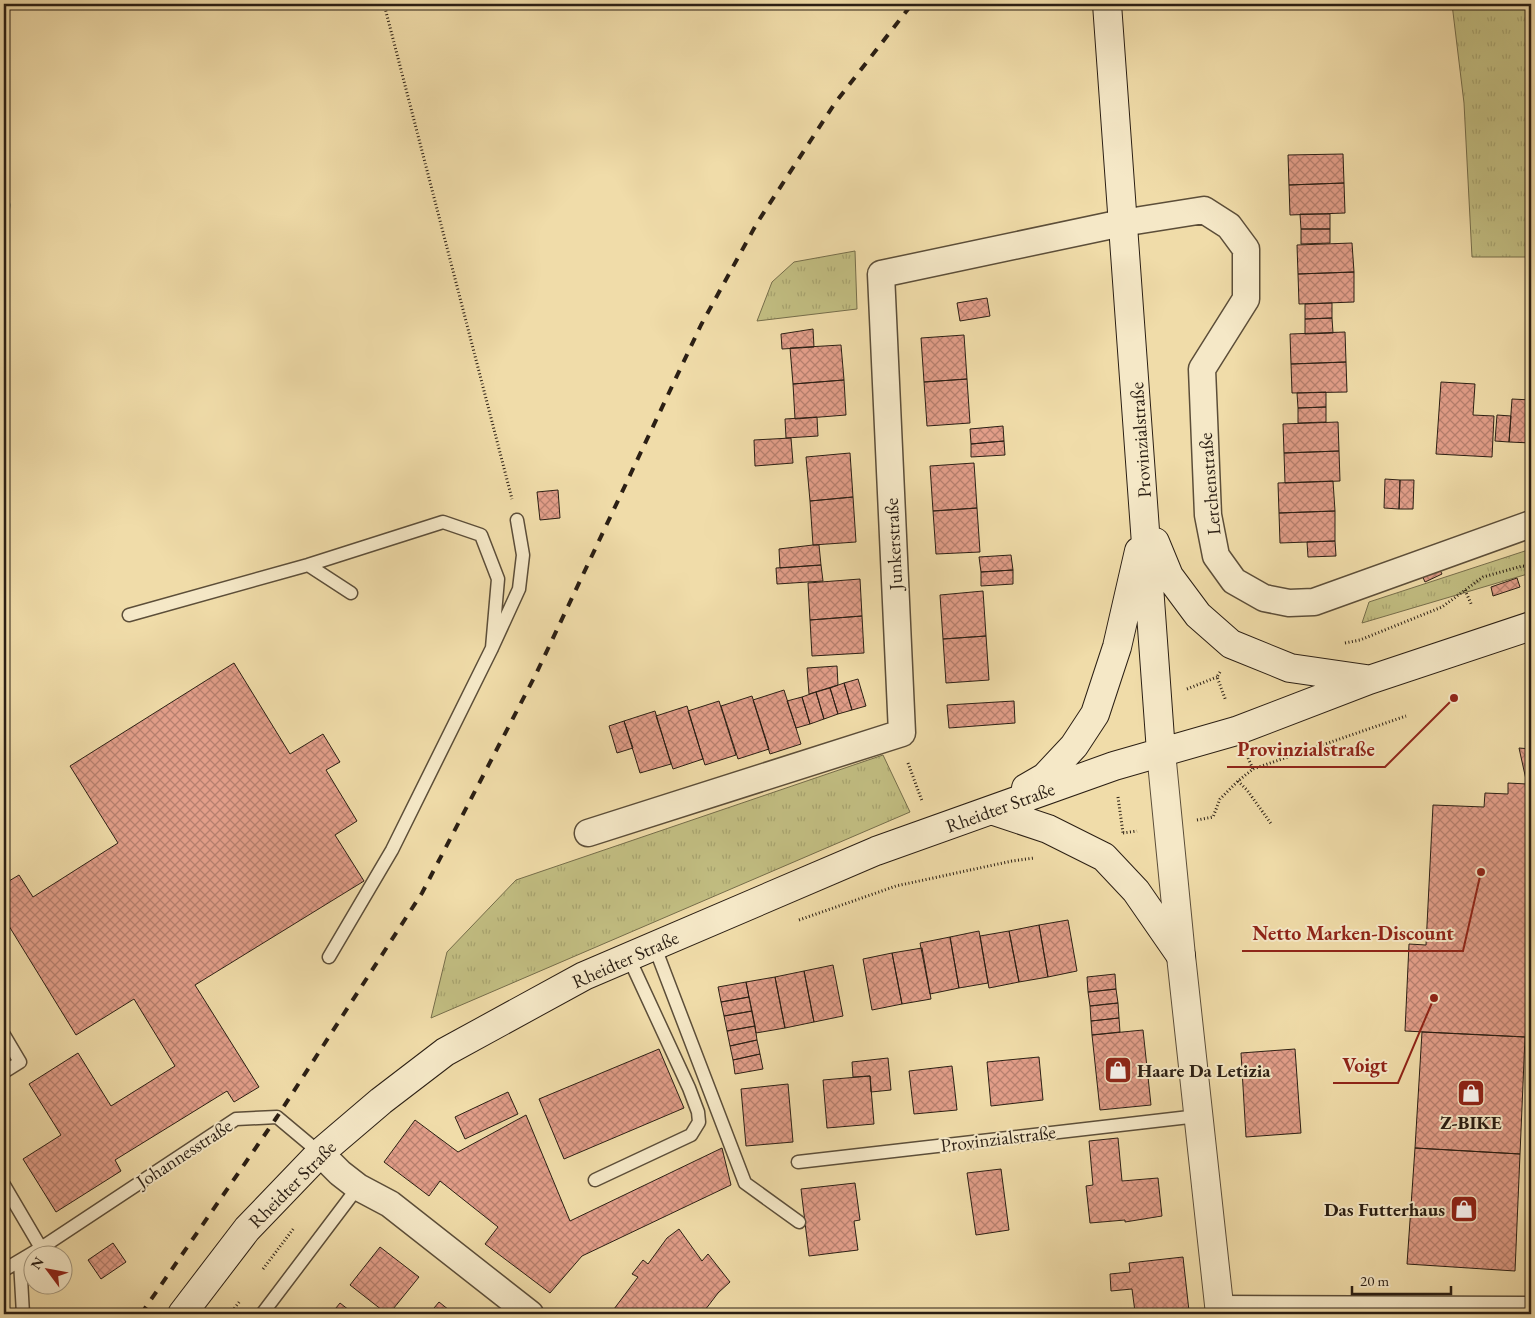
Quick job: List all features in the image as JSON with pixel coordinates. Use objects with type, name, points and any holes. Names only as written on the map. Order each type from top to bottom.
[{"type":"main road","name":"Provinzialstraße","points":[[1107,4],[1162,752],[1181,956],[1220,1312]]},
{"type":"main road","points":[[1146,520],[1169,576],[1198,615],[1231,644],[1290,668],[1368,680]]},
{"type":"main road","points":[[991,810],[1045,777],[1074,746],[1095,714],[1117,647],[1146,520]]},
{"type":"main road","name":"Rheidter Straße","points":[[182,1314],[247,1228],[320,1153],[381,1101],[445,1052],[584,976],[876,851],[1114,766],[1236,731],[1368,680],[1531,626]]},
{"type":"main road","points":[[991,810],[1048,829],[1104,857],[1136,891],[1181,956]]},
{"type":"street","name":"Lerchenstraße","points":[[1122,223],[1204,210],[1229,226],[1246,249],[1246,299],[1202,370],[1208,515],[1216,556],[1234,581],[1264,598],[1289,604],[1314,602],[1531,524]]},
{"type":"street","name":"Junkerstraße","points":[[902,733],[881,274],[1122,223]]},
{"type":"street","points":[[588,833],[902,733]]},
{"type":"street","name":"Johannesstraße","points":[[320,1153],[340,1173],[358,1187],[390,1204],[530,1314]]},
{"type":"street","points":[[1220,1312],[1531,1310]]},
{"type":"lane","points":[[329,957],[392,850],[492,648],[518,589],[523,555],[517,520]]},
{"type":"lane","points":[[129,615],[308,565],[443,522],[481,534],[498,579],[492,648]]},
{"type":"lane","points":[[308,565],[351,593]]},
{"type":"lane","points":[[654,945],[745,1183],[799,1222]]},
{"type":"lane","points":[[595,1180],[691,1135],[699,1122],[698,1112],[689,1088],[628,956]]},
{"type":"lane","points":[[4,1036],[20,1062],[4,1072]]},
{"type":"lane","name":"Johannesstraße","points":[[44,1246],[236,1118],[277,1116],[320,1153]]},
{"type":"lane","name":"Provinzialstraße","points":[[798,1162],[1198,1116]]},
{"type":"lane","points":[[4,1185],[40,1246]]},
{"type":"lane","points":[[262,1314],[358,1187]]},
{"type":"lane","points":[[20,1261],[24,1314]]},
{"type":"lane","name":"Johannesstraße","points":[[4,1270],[20,1261]]},
{"type":"path","points":[[384,4],[517,520]]},
{"type":"path","points":[[1340,644],[1360,640],[1442,608],[1483,577],[1522,566],[1531,567]]},
{"type":"path","points":[[1465,590],[1472,606]]},
{"type":"path","points":[[1212,817],[1220,798],[1253,769],[1406,716]]},
{"type":"path","points":[[902,733],[907,761],[923,804]]},
{"type":"path","points":[[1238,781],[1272,824]]},
{"type":"path","points":[[792,923],[896,886],[1037,858]]},
{"type":"green space","points":[[1452,4],[1531,4],[1531,257],[1472,257],[1464,103]]},
{"type":"green space","points":[[855,251],[857,309],[757,321],[772,282],[794,262]]},
{"type":"green space","points":[[1531,549],[1531,573],[1362,623],[1369,602]]},
{"type":"green space","points":[[883,755],[910,812],[431,1018],[447,952],[516,880]]},
{"type":"water","points":[[4,172],[10,205],[6,239],[9,284],[4,303]]},
{"type":"building","points":[[1343,154],[1344,183],[1289,185],[1288,155]]},
{"type":"building","points":[[1344,183],[1345,213],[1290,215],[1289,185]]},
{"type":"building","points":[[1300,214],[1330,214],[1330,229],[1301,229]]},
{"type":"building","points":[[1301,229],[1330,229],[1330,243],[1301,244]]},
{"type":"building","points":[[1352,243],[1354,272],[1298,274],[1297,245]]},
{"type":"building","points":[[1354,272],[1354,302],[1299,304],[1298,274]]},
{"type":"building","points":[[987,298],[990,316],[960,321],[957,303]]},
{"type":"building","points":[[1332,303],[1332,318],[1305,319],[1305,304]]},
{"type":"building","points":[[1332,318],[1333,333],[1305,334],[1305,319]]},
{"type":"building","points":[[813,329],[814,347],[782,349],[781,334]]},
{"type":"building","points":[[1345,332],[1346,362],[1291,364],[1290,334]]},
{"type":"building","points":[[964,335],[967,379],[924,382],[921,338]]},
{"type":"building","points":[[841,345],[844,380],[793,384],[790,348]]},
{"type":"building","points":[[1346,362],[1347,392],[1292,393],[1291,364]]},
{"type":"building","points":[[967,379],[970,423],[927,426],[924,382]]},
{"type":"building","points":[[844,380],[846,415],[795,419],[793,384]]},
{"type":"building","points":[[1441,382],[1475,384],[1473,415],[1494,416],[1492,457],[1436,454]]},
{"type":"building","points":[[1326,392],[1326,407],[1298,408],[1297,393]]},
{"type":"building","points":[[1512,399],[1531,400],[1531,443],[1509,442]]},
{"type":"building","points":[[1326,407],[1326,422],[1298,423],[1298,408]]},
{"type":"building","points":[[1497,415],[1511,416],[1509,442],[1495,441]]},
{"type":"building","points":[[817,417],[818,436],[786,438],[785,419]]},
{"type":"building","points":[[1338,422],[1339,451],[1284,453],[1283,424]]},
{"type":"building","points":[[1003,426],[1004,441],[971,444],[970,429]]},
{"type":"building","points":[[791,438],[793,463],[755,466],[754,440]]},
{"type":"building","points":[[1004,441],[1005,455],[971,457],[971,444]]},
{"type":"building","points":[[1339,451],[1340,481],[1285,483],[1284,453]]},
{"type":"building","points":[[850,453],[853,497],[810,501],[806,457]]},
{"type":"building","points":[[974,463],[977,508],[933,511],[930,466]]},
{"type":"building","points":[[1385,479],[1400,480],[1399,509],[1384,508]]},
{"type":"building","points":[[1400,480],[1414,480],[1413,509],[1399,509]]},
{"type":"building","points":[[1333,481],[1335,511],[1279,513],[1278,483]]},
{"type":"building","points":[[558,490],[560,518],[540,520],[537,492]]},
{"type":"building","points":[[853,497],[856,542],[813,545],[810,501]]},
{"type":"building","points":[[977,508],[980,552],[936,554],[933,511]]},
{"type":"building","points":[[1335,511],[1335,541],[1280,543],[1279,513]]},
{"type":"building","points":[[1335,541],[1336,556],[1308,557],[1307,542]]},
{"type":"building","points":[[819,545],[821,565],[780,568],[779,549]]},
{"type":"building","points":[[1011,555],[1013,570],[981,572],[979,557]]},
{"type":"building","points":[[821,565],[823,581],[777,584],[776,568]]},
{"type":"building","points":[[1438,566],[1442,574],[1425,582],[1421,573]]},
{"type":"building","points":[[1013,570],[1013,584],[981,586],[981,572]]},
{"type":"building","points":[[1517,578],[1520,587],[1493,596],[1491,587]]},
{"type":"building","points":[[860,579],[862,616],[810,620],[808,583]]},
{"type":"building","points":[[983,591],[986,636],[943,639],[940,595]]},
{"type":"building","points":[[862,616],[864,653],[812,656],[810,620]]},
{"type":"building","points":[[986,636],[989,680],[946,683],[943,639]]},
{"type":"building","points":[[234,663],[290,754],[323,734],[340,762],[326,770],[357,821],[335,835],[364,881],[195,985],[259,1087],[234,1102],[227,1091],[115,1160],[121,1171],[56,1212],[23,1159],[61,1135],[29,1084],[78,1053],[111,1106],[175,1066],[134,999],[76,1035],[4,918],[4,884],[19,875],[33,897],[118,843],[70,766]]},
{"type":"building","points":[[837,666],[838,685],[809,694],[807,668]]},
{"type":"building","points":[[858,679],[866,706],[852,710],[844,683]]},
{"type":"building","points":[[844,683],[852,710],[838,714],[830,688]]},
{"type":"building","points":[[830,688],[838,714],[824,719],[816,692]]},
{"type":"building","points":[[784,690],[801,744],[770,754],[753,700]]},
{"type":"building","points":[[816,692],[824,719],[810,724],[802,697]]},
{"type":"building","points":[[752,696],[769,749],[738,759],[721,706]]},
{"type":"building","points":[[802,697],[810,724],[796,728],[787,701]]},
{"type":"building","points":[[719,701],[736,755],[705,765],[688,711]]},
{"type":"building","points":[[1014,701],[1015,723],[949,728],[947,705]]},
{"type":"building","points":[[687,706],[703,759],[673,769],[656,716]]},
{"type":"building","points":[[655,711],[671,764],[640,773],[624,721]]},
{"type":"building","points":[[624,721],[633,748],[617,753],[609,726]]},
{"type":"building","points":[[1519,748],[1531,749],[1531,939],[1526,1037],[1405,1031],[1409,944],[1426,945],[1433,805],[1484,807],[1485,793],[1508,794],[1508,783],[1527,784]]},
{"type":"building","points":[[1068,920],[1077,971],[1048,977],[1039,925]]},
{"type":"building","points":[[1039,925],[1048,977],[1019,982],[1009,931]]},
{"type":"building","points":[[979,931],[988,983],[959,988],[950,937]]},
{"type":"building","points":[[1009,931],[1019,982],[989,988],[980,936]]},
{"type":"building","points":[[950,937],[959,988],[930,994],[920,943]]},
{"type":"building","points":[[922,948],[931,999],[902,1004],[892,953]]},
{"type":"building","points":[[892,953],[902,1004],[872,1010],[863,959]]},
{"type":"building","points":[[833,965],[843,1016],[814,1022],[804,971]]},
{"type":"building","points":[[804,971],[814,1022],[785,1028],[775,977]]},
{"type":"building","points":[[1115,974],[1116,989],[1088,992],[1087,977]]},
{"type":"building","points":[[775,977],[785,1028],[756,1033],[746,982]]},
{"type":"building","points":[[746,982],[749,997],[721,1002],[718,987]]},
{"type":"building","points":[[1116,989],[1118,1003],[1090,1006],[1088,992]]},
{"type":"building","points":[[749,997],[752,1011],[724,1016],[721,1002]]},
{"type":"building","points":[[1118,1003],[1119,1018],[1091,1021],[1090,1006]]},
{"type":"building","points":[[752,1011],[755,1026],[727,1031],[724,1016]]},
{"type":"building","points":[[1119,1018],[1120,1032],[1092,1035],[1091,1021]]},
{"type":"building","points":[[755,1026],[757,1040],[730,1046],[727,1031]]},
{"type":"building","points":[[1143,1030],[1151,1105],[1100,1110],[1092,1035]]},
{"type":"building","name":"Z-BIKE","points":[[1422,1032],[1525,1037],[1520,1154],[1415,1148]]},
{"type":"building","points":[[757,1040],[760,1054],[733,1060],[730,1046]]},
{"type":"building","points":[[659,1049],[684,1108],[564,1159],[539,1099]]},
{"type":"building","points":[[1295,1049],[1301,1133],[1246,1137],[1241,1053]]},
{"type":"building","points":[[760,1054],[763,1069],[735,1074],[733,1060]]},
{"type":"building","points":[[1039,1057],[1043,1100],[991,1106],[987,1062]]},
{"type":"building","points":[[888,1058],[891,1090],[871,1092],[870,1076],[853,1077],[852,1062]]},
{"type":"building","points":[[952,1066],[957,1110],[914,1114],[909,1071]]},
{"type":"building","points":[[870,1076],[874,1124],[827,1128],[823,1080]]},
{"type":"building","points":[[788,1084],[793,1142],[746,1146],[741,1089]]},
{"type":"building","points":[[508,1092],[518,1114],[465,1139],[455,1117]]},
{"type":"building","points":[[526,1115],[570,1221],[722,1148],[731,1185],[582,1256],[550,1293],[485,1244],[498,1227],[440,1181],[429,1196],[384,1162],[415,1120],[458,1152]]},
{"type":"building","points":[[1118,1138],[1122,1181],[1158,1178],[1162,1216],[1125,1222],[1125,1220],[1090,1223],[1086,1186],[1093,1185],[1089,1141]]},
{"type":"building","name":"Das Futterhaus","points":[[1415,1148],[1520,1154],[1515,1271],[1407,1264]]},
{"type":"building","points":[[1001,1169],[1009,1230],[976,1235],[967,1173]]},
{"type":"building","points":[[855,1183],[860,1220],[854,1221],[858,1250],[809,1256],[801,1189]]},
{"type":"building","points":[[679,1229],[702,1261],[708,1254],[730,1282],[718,1293],[702,1314],[621,1314],[614,1309],[638,1277],[632,1274],[643,1260],[648,1264],[667,1238]]},
{"type":"building","points":[[113,1243],[126,1262],[101,1279],[88,1260]]},
{"type":"building","points":[[380,1247],[419,1277],[389,1314],[350,1285]]},
{"type":"building","points":[[1183,1257],[1189,1311],[1159,1314],[1127,1314],[1135,1312],[1132,1289],[1111,1291],[1110,1274],[1130,1272],[1129,1263]]},
{"type":"building","points":[[439,1302],[454,1314],[429,1314]]},
{"type":"building","points":[[340,1303],[354,1314],[331,1314]]},
{"type":"building","points":[[1189,1311],[1189,1314],[1159,1314]]},
{"type":"railway","points":[[141,1314],[277,1117],[422,893],[536,674],[701,325],[757,223],[835,103],[912,4]]},
{"type":"place","name":"Provinzialstraße","points":[[1454,698]]},
{"type":"place","name":"Netto Marken-Discount","points":[[1481,872]]},
{"type":"place","name":"Voigt","points":[[1434,998]]},
{"type":"place","name":"Haare Da Letizia","points":[[1118,1070]]},
{"type":"place","name":"Z-BIKE","points":[[1471,1093]]},
{"type":"place","name":"Das Futterhaus","points":[[1464,1209]]}]
